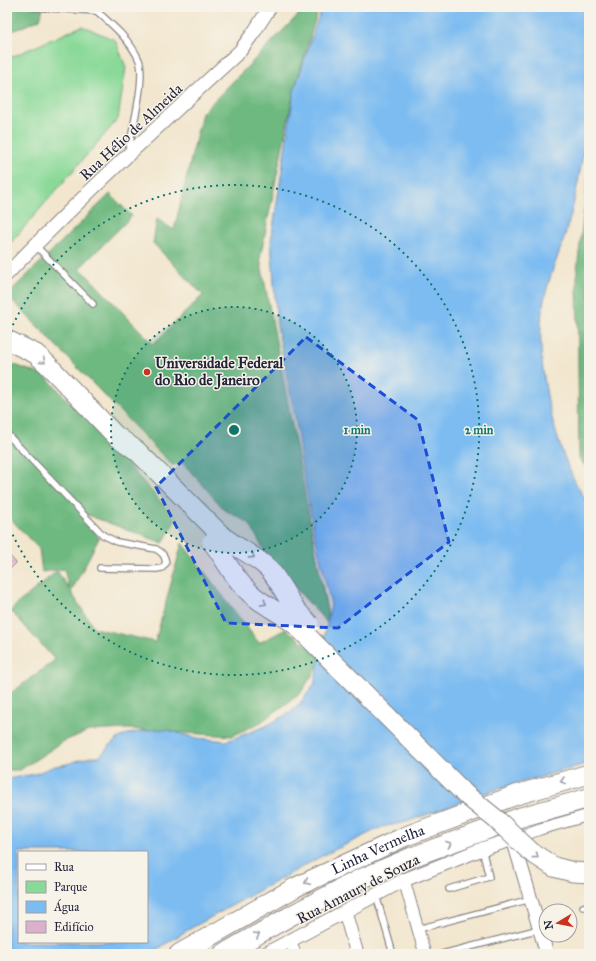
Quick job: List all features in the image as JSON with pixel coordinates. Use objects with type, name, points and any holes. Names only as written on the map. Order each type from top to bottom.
[{"type":"highway","points":[[8,341],[36,354],[115,435],[137,451],[179,500],[212,542],[235,576],[248,592],[294,623],[465,794],[497,820],[531,852],[546,863],[563,870],[589,873]]},
{"type":"highway","points":[[179,500],[226,540],[251,555],[270,570],[298,613],[472,788],[497,820]]},
{"type":"highway","name":"Linha Vermelha","points":[[180,953],[296,887],[406,836],[516,795],[589,774]]},
{"type":"highway","name":"Linha Vermelha","points":[[223,954],[358,880],[412,857],[521,817],[589,798]]},
{"type":"street","name":"Rua Hélio de Almeida","points":[[7,274],[35,245],[240,51],[270,7]]},
{"type":"street","points":[[538,922],[513,839],[540,829],[589,815]]},
{"type":"street","name":"Rua Amaury de Souza","points":[[265,954],[404,880],[482,849],[513,839]]},
{"type":"street","points":[[404,880],[424,954]]},
{"type":"street","points":[[345,912],[357,954]]},
{"type":"street","points":[[291,940],[295,954]]},
{"type":"street","points":[[544,943],[547,954]]},
{"type":"lane","points":[[33,7],[94,9],[126,40],[134,51],[140,64],[139,97],[128,156]]},
{"type":"lane","points":[[35,245],[92,304]]},
{"type":"lane","points":[[7,434],[103,535],[116,542],[156,549],[162,552],[165,556],[166,563],[162,568],[156,569],[100,568]]},
{"type":"lane","points":[[449,888],[489,877],[482,849]]},
{"type":"lane","points":[[376,896],[393,954]]},
{"type":"lane","points":[[418,929],[532,899]]},
{"type":"lane","points":[[442,954],[538,930]]},
{"type":"highlighted area","points":[[306,337],[418,420],[449,542],[338,628],[226,623],[156,487]]},
{"type":"green space","points":[[7,7],[43,8],[40,19],[15,30],[7,31]]},
{"type":"green space","points":[[306,7],[319,7],[294,91],[260,258],[330,626],[269,559],[249,523],[225,510],[183,463],[172,465],[7,295],[110,194],[132,216],[80,268],[153,344],[203,295],[153,243],[157,219],[174,230],[202,113]]},
{"type":"green space","points":[[82,26],[115,40],[126,67],[118,119],[7,247],[7,59]]},
{"type":"green space","points":[[589,171],[589,471],[579,458],[577,269]]},
{"type":"green space","points":[[7,362],[45,376],[109,443],[176,519],[163,543],[82,513],[99,538],[71,592],[94,628],[155,642],[182,543],[259,643],[286,629],[323,658],[300,694],[261,722],[232,736],[127,729],[89,731],[64,741],[20,770],[7,770],[7,696],[55,660],[11,611],[17,604],[57,571],[69,589],[64,569],[42,572],[39,549],[7,515]]},
{"type":"water","points":[[322,7],[589,7],[589,118],[570,220],[549,281],[544,301],[541,334],[545,385],[550,412],[567,463],[577,486],[589,505],[589,763],[492,791],[406,822],[382,827],[320,857],[186,931],[150,954],[7,954],[7,779],[35,774],[55,766],[90,757],[99,757],[119,738],[128,734],[156,729],[167,730],[196,738],[227,741],[266,726],[291,712],[314,685],[331,605],[314,531],[300,454],[296,419],[277,325],[271,241],[294,91]]},
{"type":"building","points":[[7,553],[16,563],[7,572]]},
{"type":"place","name":"Universidade Federal do Rio de Janeiro","points":[[147,372]]}]
